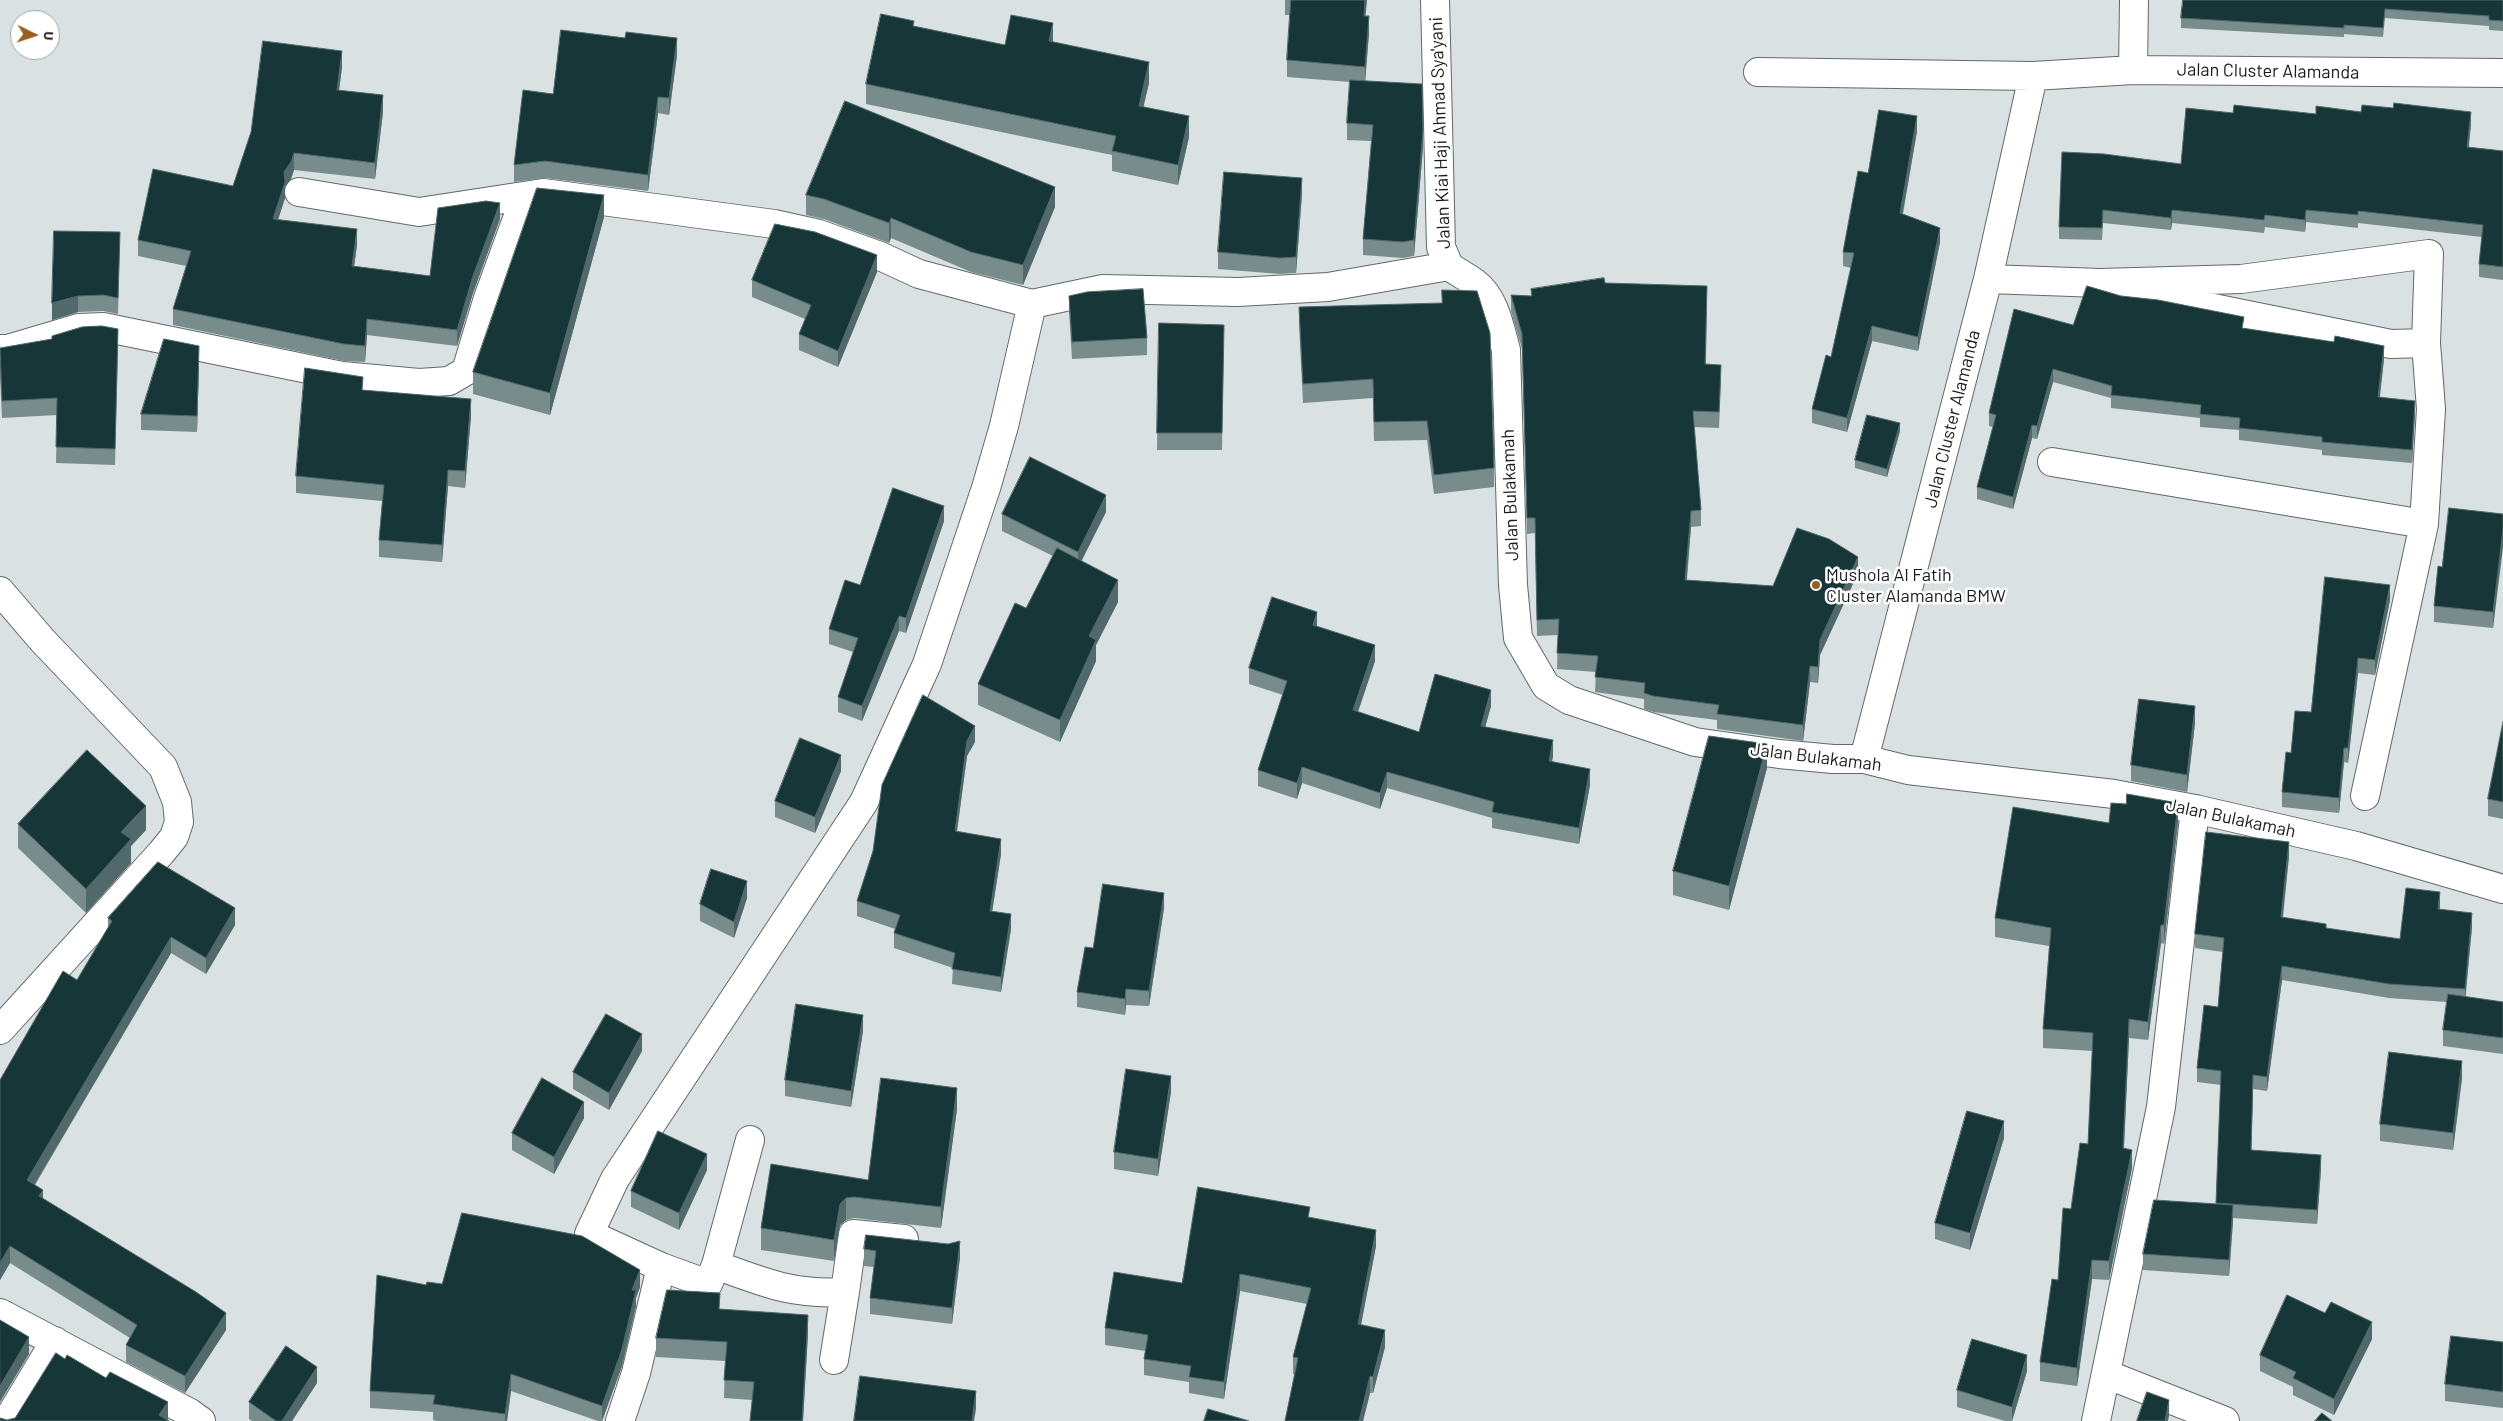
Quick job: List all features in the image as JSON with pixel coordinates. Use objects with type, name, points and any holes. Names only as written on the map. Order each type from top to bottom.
[{"type":"street","name":"Jalan Kiai Haji Ahmad Sya'yani","points":[[1434,0],[1441,247],[1449,266]]},
{"type":"street","points":[[2133,70],[2134,0]]},
{"type":"street","name":"Jalan Cluster Alamanda","points":[[1758,72],[2033,76],[2133,70],[2503,73]]},
{"type":"street","name":"Jalan Cluster Alamanda","points":[[1864,759],[1988,279],[2033,76]]},
{"type":"street","points":[[299,192],[419,212],[525,197],[543,192],[774,224],[819,234],[880,256],[919,274],[1032,304],[1103,289],[1238,292],[1328,287],[1449,266]]},
{"type":"street","points":[[0,349],[8,349],[79,328],[104,327],[342,376],[418,383],[449,381],[466,371],[488,298],[525,197]]},
{"type":"street","points":[[1988,279],[2100,282],[2241,279],[2429,254],[2426,343],[2431,409],[2424,524],[2365,796]]},
{"type":"street","name":"Jalan Bulakamah","points":[[1449,266],[1476,283],[1485,292],[1496,316],[1506,350],[1513,585],[1518,638],[1546,686],[1569,700],[1696,742],[1779,754],[1833,759],[1864,759],[1908,770],[2104,793],[2196,809],[2356,846],[2503,889]]},
{"type":"street","points":[[2079,280],[2391,344],[2426,343]]},
{"type":"street","points":[[750,1140],[716,1265],[708,1284],[661,1268],[589,1234],[615,1179],[864,802],[930,655],[986,488],[1004,426],[1032,304]]},
{"type":"street","points":[[2052,462],[2424,524]]},
{"type":"street","points":[[0,591],[43,641],[163,767],[177,802],[178,822],[174,837],[161,853],[0,1030]]},
{"type":"street","points":[[2096,1421],[2161,1106],[2196,809]]},
{"type":"street","points":[[834,1360],[846,1292],[853,1234],[929,1242]]},
{"type":"street","points":[[716,1265],[786,1290],[806,1293],[846,1292]]},
{"type":"street","points":[[620,1421],[636,1373],[661,1268]]},
{"type":"street","points":[[0,1313],[56,1341],[190,1413],[201,1421]]},
{"type":"street","points":[[7,1421],[56,1341]]},
{"type":"street","points":[[2106,1374],[2224,1421]]},
{"type":"building","points":[[1291,0],[1365,0],[1364,16],[1369,16],[1365,67],[1287,60]]},
{"type":"building","points":[[2183,0],[2503,0],[2503,21],[2489,20],[2489,16],[2385,9],[2383,28],[2344,25],[2344,28],[2181,18]]},
{"type":"building","points":[[881,14],[914,21],[913,26],[1005,45],[1011,15],[1053,23],[1049,41],[1149,62],[1139,106],[1189,116],[1178,165],[1112,151],[1116,136],[866,84]]},
{"type":"building","points":[[561,30],[625,38],[626,32],[677,38],[669,98],[658,97],[648,175],[545,161],[514,165],[523,90],[553,94]]},
{"type":"building","points":[[263,41],[342,51],[337,90],[383,95],[375,163],[294,153],[291,162],[284,172],[285,182],[273,219],[357,229],[352,266],[430,276],[438,208],[486,201],[500,203],[473,276],[457,330],[367,319],[365,346],[344,344],[173,309],[191,251],[138,240],[153,169],[233,186],[251,132]]},
{"type":"building","points":[[1350,80],[1422,84],[1423,130],[1414,240],[1403,242],[1363,239],[1373,125],[1347,123]]},
{"type":"building","points":[[845,101],[1055,187],[1023,265],[971,252],[891,218],[889,223],[824,199],[806,195]]},
{"type":"building","points":[[2394,103],[2471,112],[2467,147],[2503,151],[2503,267],[2479,264],[2483,225],[2358,211],[2358,215],[2306,210],[2305,220],[2265,215],[2264,220],[2172,210],[2171,218],[2103,210],[2102,228],[2059,227],[2062,152],[2104,154],[2181,164],[2186,108],[2233,113],[2234,105],[2316,114],[2316,106],[2361,112],[2362,105],[2393,108]]},
{"type":"building","points":[[1879,110],[1917,116],[1900,213],[1940,228],[1918,337],[1872,326],[1847,418],[1812,409],[1826,355],[1831,357],[1854,253],[1843,252],[1858,171],[1868,173]]},
{"type":"building","points":[[1224,172],[1302,178],[1296,257],[1280,258],[1218,252]]},
{"type":"building","points":[[537,188],[604,195],[550,393],[473,372]]},
{"type":"building","points":[[775,224],[815,232],[877,255],[838,351],[799,334],[811,305],[752,280]]},
{"type":"building","points":[[54,231],[120,232],[118,298],[103,295],[78,296],[52,303]]},
{"type":"building","points":[[1604,278],[1605,283],[1707,286],[1705,364],[1721,365],[1719,412],[1693,411],[1701,510],[1691,511],[1685,580],[1773,586],[1797,528],[1829,539],[1858,557],[1820,640],[1818,667],[1810,666],[1803,725],[1717,714],[1719,705],[1653,696],[1644,693],[1645,683],[1595,677],[1598,656],[1557,653],[1559,619],[1537,620],[1535,518],[1527,518],[1522,334],[1511,295],[1532,296],[1531,289]]},
{"type":"building","points":[[2087,286],[2121,296],[2158,300],[2244,317],[2242,328],[2334,342],[2335,336],[2384,346],[2378,397],[2415,401],[2412,450],[2322,442],[2322,437],[2239,428],[2240,418],[2200,414],[2201,405],[2111,395],[2112,386],[2053,369],[2037,426],[2032,425],[2013,497],[1977,487],[1996,415],[1989,413],[2014,309],[2073,325]]},
{"type":"building","points":[[1143,289],[1147,338],[1072,342],[1069,296],[1087,292]]},
{"type":"building","points":[[1442,290],[1477,291],[1490,333],[1494,468],[1434,475],[1427,421],[1374,422],[1373,379],[1303,384],[1299,307],[1442,303]]},
{"type":"building","points":[[1159,323],[1224,325],[1222,433],[1157,433]]},
{"type":"building","points":[[102,326],[118,329],[115,449],[56,447],[57,398],[2,401],[0,348],[52,339],[52,336],[82,327]]},
{"type":"building","points":[[164,339],[199,346],[197,416],[141,414]]},
{"type":"building","points":[[305,368],[363,377],[362,390],[471,399],[465,471],[448,470],[442,545],[379,540],[384,485],[296,476]]},
{"type":"building","points":[[1867,415],[1900,423],[1887,469],[1855,460]]},
{"type":"building","points":[[1030,457],[1106,495],[1078,552],[1002,514]]},
{"type":"building","points":[[893,488],[944,506],[906,618],[899,616],[862,706],[838,697],[858,638],[829,629],[845,580],[860,585]]},
{"type":"building","points":[[2449,508],[2503,514],[2503,530],[2493,612],[2434,606],[2438,566],[2442,567]]},
{"type":"building","points":[[1057,548],[1118,580],[1089,636],[1096,640],[1060,720],[978,684],[1015,603],[1026,608]]},
{"type":"building","points":[[2325,577],[2390,585],[2375,660],[2358,658],[2348,748],[2344,748],[2339,798],[2282,792],[2286,752],[2291,753],[2295,711],[2311,712]]},
{"type":"building","points":[[1272,597],[1317,612],[1313,625],[1375,645],[1353,710],[1419,732],[1435,674],[1491,690],[1481,726],[1553,740],[1549,761],[1590,769],[1579,828],[1492,812],[1494,802],[1387,772],[1380,793],[1302,767],[1297,783],[1258,770],[1287,681],[1249,668]]},
{"type":"building","points":[[923,695],[975,726],[967,741],[955,831],[1001,839],[990,911],[1011,914],[1001,977],[952,969],[955,953],[894,933],[900,915],[857,901],[873,851],[882,785]]},
{"type":"building","points":[[2139,699],[2195,706],[2187,775],[2131,765]]},
{"type":"building","points":[[2503,722],[2503,802],[2488,799]]},
{"type":"building","points":[[1709,736],[1767,744],[1729,886],[1673,871]]},
{"type":"building","points":[[800,738],[841,755],[815,817],[775,801]]},
{"type":"building","points":[[87,750],[146,806],[121,832],[131,839],[86,889],[18,824]]},
{"type":"building","points":[[2127,794],[2178,803],[2164,925],[2161,925],[2148,1022],[2129,1019],[2123,1148],[2132,1150],[2109,1261],[2092,1260],[2077,1368],[2040,1362],[2052,1279],[2058,1280],[2063,1208],[2071,1209],[2080,1143],[2088,1144],[2093,1033],[2043,1029],[2051,928],[1995,918],[2013,807],[2109,823],[2111,803],[2126,804]]},
{"type":"building","points":[[2206,832],[2289,842],[2281,917],[2326,924],[2326,928],[2400,939],[2406,888],[2440,892],[2438,909],[2472,913],[2465,989],[2389,984],[2282,966],[2267,1077],[2253,1075],[2251,1150],[2321,1155],[2317,1210],[2216,1203],[2221,1071],[2197,1068],[2204,1005],[2218,1007],[2224,938],[2195,934]]},
{"type":"building","points":[[158,862],[235,908],[206,958],[171,937],[27,1180],[43,1190],[39,1196],[196,1292],[226,1313],[185,1376],[126,1345],[137,1325],[10,1246],[0,1263],[0,1080],[63,971],[77,980],[112,921],[108,918]]},
{"type":"building","points":[[711,869],[747,881],[734,922],[700,904]]},
{"type":"building","points":[[1103,884],[1164,893],[1149,991],[1126,989],[1125,999],[1077,992],[1085,947],[1093,948]]},
{"type":"building","points":[[2448,994],[2503,1002],[2503,1038],[2443,1030]]},
{"type":"building","points":[[796,1004],[863,1015],[851,1091],[785,1080]]},
{"type":"building","points":[[606,1014],[642,1034],[609,1093],[573,1072]]},
{"type":"building","points":[[2389,1052],[2462,1061],[2453,1133],[2380,1124]]},
{"type":"building","points":[[1126,1069],[1171,1076],[1158,1159],[1114,1152]]},
{"type":"building","points":[[542,1078],[584,1102],[554,1157],[512,1133]]},
{"type":"building","points":[[881,1078],[957,1088],[941,1207],[854,1197],[846,1198],[840,1204],[834,1240],[761,1228],[771,1164],[868,1180]]},
{"type":"building","points":[[1967,1111],[2004,1121],[1970,1233],[1935,1223]]},
{"type":"building","points":[[658,1131],[707,1154],[679,1213],[631,1191]]},
{"type":"building","points":[[1198,1187],[1310,1207],[1308,1217],[1376,1230],[1358,1324],[1385,1330],[1373,1377],[1370,1376],[1359,1421],[1285,1421],[1298,1358],[1293,1357],[1311,1288],[1240,1274],[1224,1382],[1189,1377],[1191,1366],[1144,1359],[1148,1335],[1105,1328],[1114,1272],[1182,1283]]},
{"type":"building","points":[[2154,1200],[2233,1205],[2229,1260],[2143,1254]]},
{"type":"building","points":[[462,1213],[582,1236],[640,1270],[632,1290],[636,1290],[622,1349],[602,1406],[511,1374],[505,1414],[433,1404],[435,1395],[370,1391],[377,1275],[426,1285],[427,1282],[442,1284]]},
{"type":"building","points":[[866,1235],[948,1244],[960,1241],[952,1308],[870,1298],[876,1251],[864,1249]]},
{"type":"building","points":[[667,1290],[720,1293],[719,1309],[808,1315],[802,1421],[750,1421],[754,1382],[724,1380],[727,1342],[656,1338]]},
{"type":"building","points":[[2287,1295],[2325,1313],[2331,1302],[2372,1322],[2334,1399],[2293,1378],[2296,1372],[2260,1355]]},
{"type":"building","points":[[0,1320],[29,1337],[0,1386]]},
{"type":"building","points":[[2451,1336],[2503,1342],[2503,1392],[2445,1384]]},
{"type":"building","points":[[1972,1339],[2027,1355],[2012,1407],[1957,1390]]},
{"type":"building","points":[[286,1346],[317,1367],[282,1421],[276,1421],[249,1402]]},
{"type":"building","points":[[56,1353],[65,1359],[67,1355],[106,1378],[110,1372],[168,1402],[159,1415],[169,1421],[0,1421],[0,1418],[7,1420],[15,1418]]},
{"type":"building","points":[[860,1376],[976,1391],[972,1421],[854,1421]]},
{"type":"building","points":[[2147,1392],[2169,1400],[2165,1421],[2137,1421]]},
{"type":"building","points":[[1208,1409],[1249,1421],[1204,1421]]},
{"type":"building","points":[[2322,1413],[2332,1421],[2315,1421]]},
{"type":"place","name":"Mushola Al Fatih Cluster Alamanda BMW","points":[[1816,585]]}]
